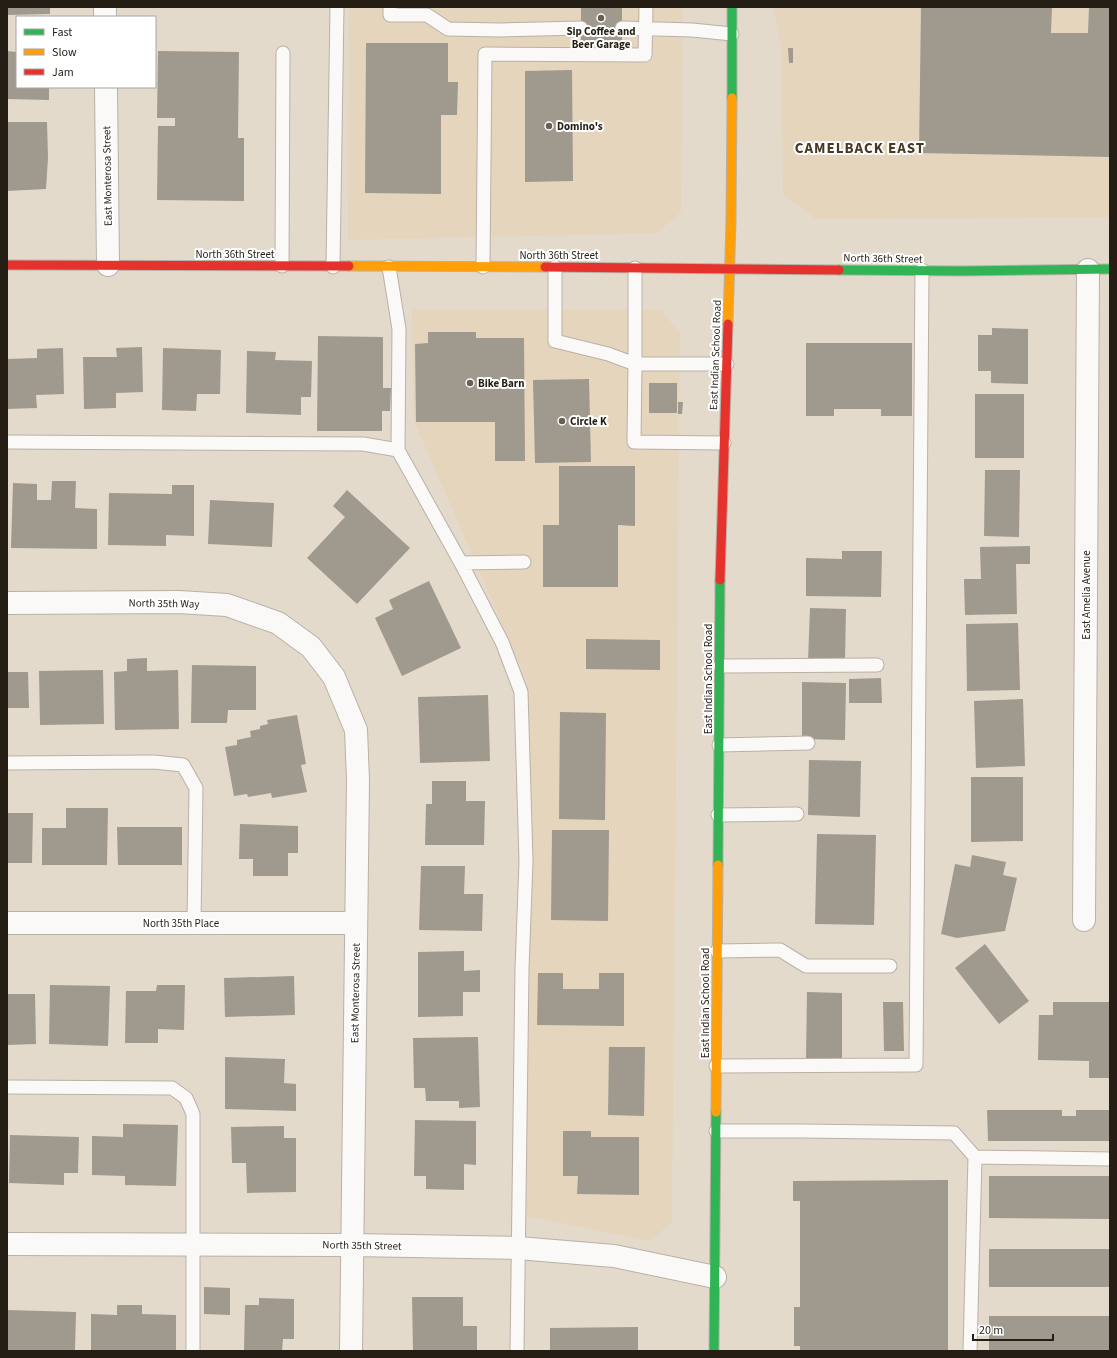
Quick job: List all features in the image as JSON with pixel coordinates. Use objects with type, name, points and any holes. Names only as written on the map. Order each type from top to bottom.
[{"type":"main road","name":"East Indian School Road","points":[[714,1351],[721,564],[731,220],[732,7]]},
{"type":"main road","name":"North 36th Street","points":[[7,265],[922,270],[1110,269]]},
{"type":"street","name":"East Monterosa Street","points":[[106,88],[108,265]]},
{"type":"street","name":"East Amelia Avenue","points":[[1084,920],[1088,270]]},
{"type":"street","name":"North 35th Way","points":[[7,603],[179,602],[227,605],[278,623],[311,647]]},
{"type":"street","name":"East Monterosa Street","points":[[311,647],[334,677],[356,730],[358,780],[351,1351]]},
{"type":"street","name":"North 35th Place","points":[[7,923],[356,923]]},
{"type":"street","name":"North 35th Street","points":[[7,1244],[353,1245],[518,1248],[614,1256],[715,1277]]},
{"type":"lane","points":[[333,267],[337,7]]},
{"type":"lane","points":[[390,7],[390,15],[427,15],[448,29],[499,30],[581,28]]},
{"type":"lane","points":[[483,267],[485,54],[646,55],[646,7]]},
{"type":"lane","points":[[622,28],[692,30],[732,34]]},
{"type":"lane","points":[[282,266],[283,53]]},
{"type":"lane","points":[[389,267],[399,329],[398,450],[461,563],[502,642],[521,692],[526,861],[522,969],[517,1351]]},
{"type":"lane","points":[[555,267],[555,341],[608,354],[635,364],[727,364]]},
{"type":"lane","points":[[635,268],[634,442],[724,443]]},
{"type":"lane","points":[[716,1066],[916,1065],[922,270]]},
{"type":"lane","points":[[7,442],[363,444],[398,450]]},
{"type":"lane","points":[[461,563],[524,562]]},
{"type":"lane","points":[[720,666],[877,665]]},
{"type":"lane","points":[[719,745],[808,743]]},
{"type":"lane","points":[[7,764],[154,762],[183,765],[196,788],[194,923]]},
{"type":"lane","points":[[718,816],[797,814]]},
{"type":"lane","points":[[717,952],[780,950],[806,966],[890,966]]},
{"type":"lane","points":[[7,1087],[172,1088],[186,1098],[193,1114],[192,1351]]},
{"type":"lane","points":[[716,1131],[954,1133],[975,1157],[970,1351]]},
{"type":"lane","points":[[975,1157],[1110,1159]]},
{"type":"shaded area","points":[[349,7],[683,7],[681,212],[657,233],[348,240]]},
{"type":"shaded area","points":[[773,7],[1110,7],[1110,217],[816,219],[783,194],[781,45]]},
{"type":"shaded area","points":[[412,310],[661,310],[680,334],[672,1223],[649,1241],[527,1216],[527,681],[414,421]]},
{"type":"building","points":[[7,7],[50,7],[50,14],[7,15]]},
{"type":"building","name":"Sip Coffee and Beer Garage","points":[[581,7],[622,7],[622,42],[581,41]]},
{"type":"building","points":[[921,7],[1052,7],[1051,33],[1088,33],[1089,7],[1110,7],[1110,157],[919,153]]},
{"type":"building","points":[[366,43],[448,43],[448,82],[458,82],[457,115],[441,115],[441,194],[365,193]]},
{"type":"building","points":[[788,48],[793,48],[793,63],[789,63]]},
{"type":"building","points":[[7,51],[16,52],[16,88],[49,88],[49,100],[7,99]]},
{"type":"building","points":[[158,51],[239,52],[238,138],[244,138],[244,201],[157,200],[158,126],[175,126],[175,118],[157,118]]},
{"type":"building","name":"Domino's","points":[[572,70],[573,181],[525,182],[525,71]]},
{"type":"building","points":[[7,122],[47,122],[48,158],[46,189],[7,191]]},
{"type":"building","points":[[992,328],[1028,329],[1028,384],[991,383],[991,371],[978,371],[978,335],[992,335]]},
{"type":"building","name":"Bike Barn","points":[[428,332],[476,332],[476,338],[524,338],[525,461],[495,461],[495,422],[416,422],[415,344],[428,343]]},
{"type":"building","points":[[318,336],[383,337],[383,388],[391,388],[390,411],[382,411],[382,431],[317,431]]},
{"type":"building","points":[[806,343],[912,343],[912,416],[881,416],[881,409],[834,409],[834,416],[806,416]]},
{"type":"building","points":[[142,347],[143,392],[116,393],[116,408],[84,409],[83,357],[117,357],[116,348]]},
{"type":"building","points":[[63,348],[64,394],[36,395],[37,408],[7,409],[7,359],[37,358],[37,349]]},
{"type":"building","points":[[163,348],[221,350],[220,394],[197,394],[196,411],[162,410]]},
{"type":"building","points":[[247,351],[276,352],[275,360],[312,361],[311,397],[301,397],[301,415],[246,413]]},
{"type":"building","name":"Circle K","points":[[589,379],[591,462],[535,463],[533,380]]},
{"type":"building","points":[[649,383],[677,383],[677,413],[649,413]]},
{"type":"building","points":[[975,394],[1024,394],[1024,458],[975,458]]},
{"type":"building","points":[[678,402],[683,402],[682,414],[678,414]]},
{"type":"building","points":[[559,466],[635,466],[635,526],[618,525],[618,587],[543,587],[543,525],[559,525]]},
{"type":"building","points":[[985,470],[1020,470],[1019,537],[984,536]]},
{"type":"building","points":[[52,481],[76,481],[75,508],[97,509],[97,549],[11,548],[13,483],[37,484],[37,500],[51,500]]},
{"type":"building","points":[[172,485],[194,485],[194,536],[166,535],[166,546],[108,545],[109,493],[172,494]]},
{"type":"building","points":[[347,490],[410,548],[357,604],[307,558],[345,517],[333,506]]},
{"type":"building","points":[[210,500],[274,503],[272,547],[208,544]]},
{"type":"building","points":[[1030,546],[1030,564],[1016,564],[1017,614],[965,615],[964,579],[981,579],[980,547]]},
{"type":"building","points":[[842,551],[882,551],[881,597],[806,596],[806,558],[842,559]]},
{"type":"building","points":[[429,581],[461,648],[402,676],[375,618],[393,609],[389,600]]},
{"type":"building","points":[[810,608],[846,609],[845,662],[808,661]]},
{"type":"building","points":[[1018,623],[1020,690],[967,691],[966,624]]},
{"type":"building","points":[[586,639],[660,640],[660,670],[586,669]]},
{"type":"building","points":[[147,658],[147,671],[178,670],[179,729],[115,730],[114,672],[127,671],[127,659]]},
{"type":"building","points":[[192,665],[256,666],[256,710],[228,710],[227,723],[191,723]]},
{"type":"building","points":[[103,670],[104,724],[40,725],[39,671]]},
{"type":"building","points":[[7,672],[28,672],[29,708],[7,708]]},
{"type":"building","points":[[881,678],[882,703],[849,703],[849,679]]},
{"type":"building","points":[[802,682],[846,683],[845,740],[802,739]]},
{"type":"building","points":[[488,695],[490,761],[420,763],[418,697]]},
{"type":"building","points":[[1023,699],[1025,766],[976,768],[974,701]]},
{"type":"building","points":[[560,712],[606,713],[605,820],[559,819]]},
{"type":"building","points":[[297,715],[306,764],[301,765],[307,792],[272,798],[271,793],[248,797],[247,794],[234,796],[225,747],[237,745],[237,740],[251,737],[250,731],[260,729],[260,726],[268,724],[267,720]]},
{"type":"building","points":[[809,760],[861,761],[860,817],[808,815]]},
{"type":"building","points":[[971,777],[1023,777],[1023,841],[971,842]]},
{"type":"building","points":[[432,781],[466,781],[466,801],[485,801],[484,845],[425,845],[426,804],[432,804]]},
{"type":"building","points":[[66,808],[108,808],[107,865],[42,865],[42,828],[66,828]]},
{"type":"building","points":[[7,813],[33,813],[32,863],[7,863]]},
{"type":"building","points":[[240,824],[298,826],[298,853],[288,853],[288,876],[253,876],[253,859],[239,859]]},
{"type":"building","points":[[117,827],[182,827],[182,865],[118,865]]},
{"type":"building","points":[[552,830],[609,830],[608,921],[551,920]]},
{"type":"building","points":[[817,834],[876,835],[874,925],[815,924]]},
{"type":"building","points":[[972,855],[1006,862],[1003,875],[1017,878],[1005,931],[957,938],[941,934],[955,864],[970,867]]},
{"type":"building","points":[[421,866],[465,866],[464,894],[483,894],[482,931],[419,930]]},
{"type":"building","points":[[985,944],[1029,1001],[999,1024],[955,968]]},
{"type":"building","points":[[464,951],[464,971],[480,970],[480,992],[463,992],[463,1016],[418,1017],[418,952]]},
{"type":"building","points":[[538,973],[563,973],[563,989],[599,989],[599,973],[624,973],[624,1026],[537,1025]]},
{"type":"building","points":[[294,976],[295,1015],[225,1017],[224,978]]},
{"type":"building","points":[[50,985],[110,986],[108,1046],[49,1044]]},
{"type":"building","points":[[157,985],[185,985],[184,1030],[158,1029],[158,1043],[125,1043],[126,991],[156,991]]},
{"type":"building","points":[[807,992],[842,993],[842,1060],[806,1059]]},
{"type":"building","points":[[7,994],[35,994],[36,1044],[7,1045]]},
{"type":"building","points":[[883,1002],[903,1002],[904,1051],[884,1051]]},
{"type":"building","points":[[1053,1002],[1109,1002],[1110,1078],[1089,1078],[1089,1061],[1038,1060],[1039,1015],[1053,1015]]},
{"type":"building","points":[[478,1037],[480,1107],[459,1108],[459,1101],[426,1101],[425,1088],[414,1088],[413,1038]]},
{"type":"building","points":[[609,1047],[645,1047],[644,1116],[608,1115]]},
{"type":"building","points":[[225,1057],[285,1059],[284,1083],[296,1084],[296,1111],[225,1109]]},
{"type":"building","points":[[987,1110],[1062,1110],[1062,1116],[1076,1116],[1076,1110],[1110,1110],[1110,1141],[988,1141]]},
{"type":"building","points":[[415,1120],[476,1121],[476,1165],[464,1164],[464,1190],[426,1189],[426,1176],[414,1176]]},
{"type":"building","points":[[123,1124],[178,1125],[176,1186],[125,1185],[125,1176],[92,1175],[92,1136],[123,1137]]},
{"type":"building","points":[[284,1126],[284,1138],[296,1138],[296,1192],[247,1193],[246,1163],[232,1163],[231,1127]]},
{"type":"building","points":[[563,1131],[591,1131],[591,1137],[639,1137],[639,1195],[577,1194],[578,1176],[563,1176]]},
{"type":"building","points":[[10,1135],[79,1137],[78,1173],[64,1173],[64,1185],[9,1183]]},
{"type":"building","points":[[989,1176],[1110,1176],[1110,1219],[989,1218]]},
{"type":"building","points":[[948,1180],[948,1351],[800,1351],[800,1346],[794,1346],[794,1307],[800,1307],[800,1201],[793,1201],[793,1181]]},
{"type":"building","points":[[989,1249],[1110,1249],[1110,1287],[989,1287]]},
{"type":"building","points":[[204,1287],[230,1288],[230,1315],[204,1314]]},
{"type":"building","points":[[412,1297],[463,1297],[463,1326],[477,1326],[477,1351],[413,1351]]},
{"type":"building","points":[[259,1298],[294,1299],[294,1339],[283,1339],[282,1351],[244,1351],[245,1305],[259,1305]]},
{"type":"building","points":[[117,1305],[142,1305],[142,1314],[176,1315],[176,1351],[91,1351],[91,1314],[117,1315]]},
{"type":"building","points":[[7,1310],[76,1312],[75,1351],[7,1351]]},
{"type":"building","points":[[989,1316],[1110,1316],[1110,1351],[989,1351]]},
{"type":"building","points":[[638,1327],[638,1351],[550,1351],[550,1328]]},
{"type":"traffic: fast","points":[[732,7],[732,98]]},
{"type":"traffic: fast","points":[[839,270],[961,271],[1110,269]]},
{"type":"traffic: fast","points":[[718,865],[720,580]]},
{"type":"traffic: fast","points":[[714,1351],[716,1112]]},
{"type":"traffic: slow","points":[[728,324],[732,98]]},
{"type":"traffic: slow","points":[[349,266],[545,267]]},
{"type":"traffic: slow","points":[[716,1112],[718,865]]},
{"type":"traffic: jam","points":[[7,265],[349,266]]},
{"type":"traffic: jam","points":[[545,267],[839,270]]},
{"type":"traffic: jam","points":[[720,580],[728,324]]},
{"type":"place","name":"Sip Coffee and Beer Garage","points":[[601,18]]},
{"type":"place","name":"Domino's","points":[[549,126]]},
{"type":"place","name":"Bike Barn","points":[[470,383]]},
{"type":"place","name":"Circle K","points":[[562,421]]},
{"type":"district","name":"CAMELBACK EAST","points":[[860,148]]}]
